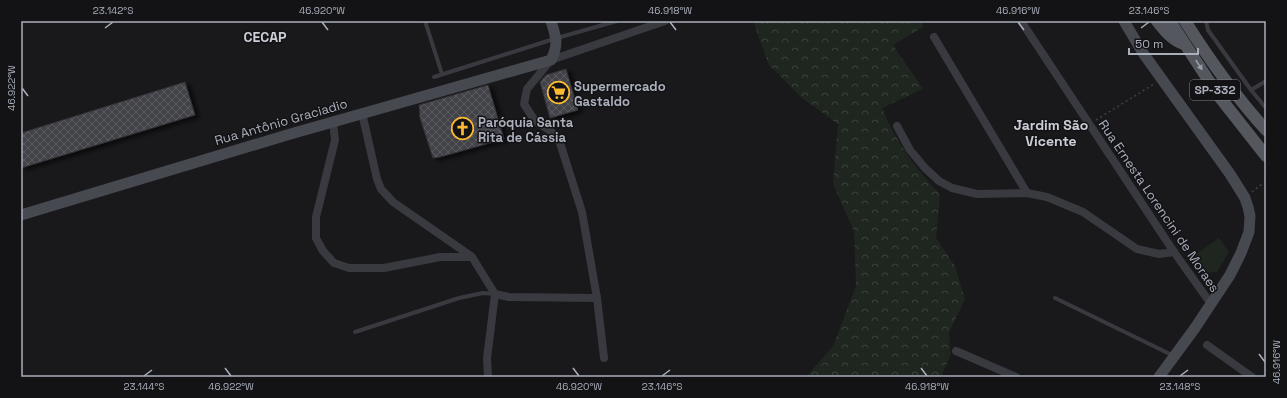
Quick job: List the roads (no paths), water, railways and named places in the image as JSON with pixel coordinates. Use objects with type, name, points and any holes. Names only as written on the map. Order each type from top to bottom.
[{"type":"main road","points":[[551,21],[556,38],[556,49],[551,60]]},
{"type":"main road","points":[[1124,21],[1162,79],[1230,174],[1244,198],[1250,216],[1249,232],[1230,275],[1195,328],[1159,377]]},
{"type":"main road","points":[[1157,21],[1167,34],[1176,41],[1185,44]]},
{"type":"main road","name":"SP-332","points":[[1170,21],[1218,95],[1266,156]]},
{"type":"main road","name":"SP-332","points":[[1185,21],[1245,107],[1266,130]]},
{"type":"main road","name":"Rua Antônio Graciadio","points":[[21,214],[287,134],[551,60]]},
{"type":"street","points":[[604,358],[597,298],[582,212],[560,143],[552,132],[534,121],[524,104],[527,89],[551,60],[665,21]]},
{"type":"street","name":"Rua Ernesta Lorencini de Moraes","points":[[1021,21],[1174,252],[1211,304]]},
{"type":"street","points":[[934,37],[1027,193]]},
{"type":"street","points":[[362,113],[377,179],[381,189],[393,202],[472,256],[495,294],[487,358],[488,377]]},
{"type":"street","points":[[333,122],[335,140],[316,217],[316,238],[323,251],[334,263],[349,268],[384,268],[440,257],[472,256]]},
{"type":"street","points":[[897,126],[910,150],[925,168],[939,181],[952,188],[977,194],[1027,193],[1047,197],[1083,212],[1137,248],[1159,254],[1174,252]]},
{"type":"street","points":[[495,294],[509,297],[597,298]]},
{"type":"street","points":[[1207,345],[1252,377]]},
{"type":"street","points":[[956,351],[1016,377]]},
{"type":"lane","points":[[425,21],[442,74]]},
{"type":"lane","points":[[434,77],[556,38],[617,21]]},
{"type":"lane","points":[[1206,21],[1208,30],[1266,108]]},
{"type":"lane","points":[[1252,90],[1266,81]]},
{"type":"lane","points":[[355,332],[459,298],[483,293],[495,294]]},
{"type":"lane","points":[[1055,298],[1174,356]]},
{"type":"place","name":"Supermercado Gastaldo","points":[[558,93]]},
{"type":"place","name":"Paróquia Santa Rita de Cássia","points":[[462,129]]},
{"type":"district","name":"CECAP","points":[[265,37]]},
{"type":"district","name":"Jardim São Vicente","points":[[1051,134]]}]
